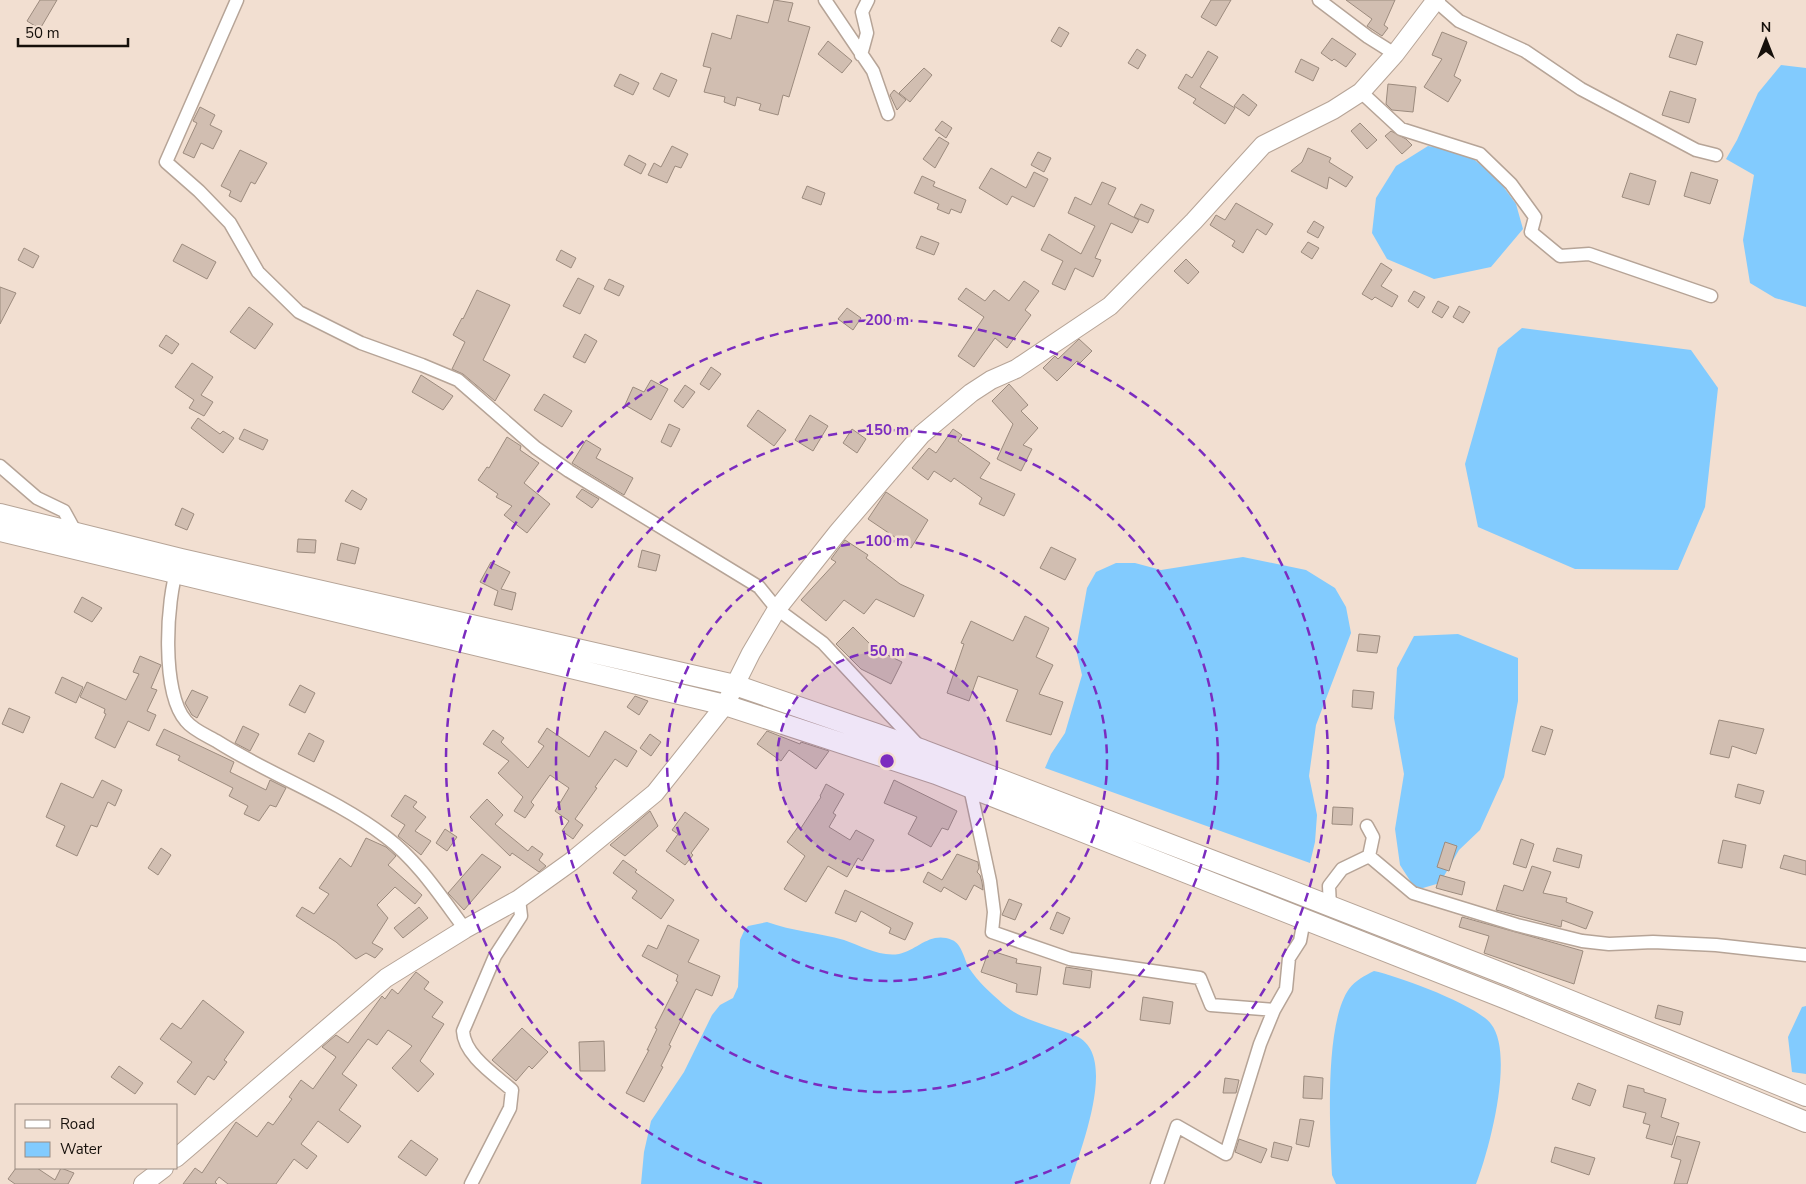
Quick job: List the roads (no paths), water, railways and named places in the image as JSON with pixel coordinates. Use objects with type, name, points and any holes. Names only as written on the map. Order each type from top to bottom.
[{"type":"main road","points":[[178,1156],[386,978],[465,928],[519,899],[572,861],[655,793],[725,705],[777,608],[838,532],[922,434],[971,393],[991,380],[1016,369],[1110,306],[1194,221],[1263,145],[1333,110],[1361,92],[1395,54],[1436,0]]},
{"type":"main road","points":[[0,514],[75,531],[178,566],[725,705],[936,774],[970,778],[1330,907],[1512,977],[1806,1096]]},
{"type":"main road","points":[[0,531],[178,566],[735,686],[923,750],[970,778],[1304,920],[1495,995],[1806,1122]]},
{"type":"main road","points":[[143,1184],[163,1169]]},
{"type":"street","points":[[237,0],[166,162],[199,191],[230,223],[258,272],[299,312],[361,343],[458,380],[536,448],[569,471],[760,587],[777,608],[823,643],[923,750]]},
{"type":"street","points":[[825,0],[861,56],[873,71],[888,114]]},
{"type":"street","points":[[861,56],[867,33],[862,12],[868,0]]},
{"type":"street","points":[[1319,0],[1368,37],[1395,54]]},
{"type":"street","points":[[1436,0],[1458,21],[1525,51],[1582,89],[1696,150],[1716,155]]},
{"type":"street","points":[[1361,92],[1401,129],[1480,154],[1511,184],[1535,217],[1531,232],[1560,256],[1589,254],[1711,296]]},
{"type":"street","points":[[0,466],[37,498],[64,511],[75,531]]},
{"type":"street","points":[[178,566],[167,622],[172,691],[186,721],[231,750],[338,808],[385,836],[406,853],[465,928]]},
{"type":"street","points":[[970,778],[990,881],[994,912],[992,932],[1070,959],[1200,978],[1211,1005],[1274,1010]]},
{"type":"street","points":[[1367,826],[1373,836],[1369,856]]},
{"type":"street","points":[[1330,907],[1329,886],[1342,870],[1369,856]]},
{"type":"street","points":[[1369,856],[1413,893],[1517,925],[1582,941],[1609,944],[1653,942],[1716,945],[1806,955]]},
{"type":"street","points":[[471,1184],[510,1108],[512,1090],[472,1053],[463,1041],[463,1031],[495,956],[521,916],[519,899]]},
{"type":"street","points":[[1157,1184],[1177,1126],[1226,1154],[1260,1044],[1274,1010],[1286,989],[1289,958],[1300,941],[1304,920]]},
{"type":"water","points":[[1781,65],[1806,68],[1806,307],[1775,298],[1750,283],[1743,240],[1754,175],[1726,159],[1737,140],[1758,93]]},
{"type":"water","points":[[1428,146],[1466,153],[1497,178],[1516,204],[1523,229],[1491,267],[1434,279],[1387,259],[1372,233],[1376,198],[1396,166]]},
{"type":"water","points":[[1522,328],[1691,350],[1718,388],[1705,507],[1678,570],[1575,569],[1478,527],[1465,464],[1498,348]]},
{"type":"water","points":[[1243,557],[1306,570],[1335,588],[1346,607],[1351,633],[1316,725],[1309,776],[1317,815],[1315,842],[1310,863],[1045,768],[1051,754],[1065,733],[1082,675],[1076,649],[1087,588],[1096,572],[1116,563],[1135,563],[1161,570]]},
{"type":"water","points":[[1458,634],[1518,658],[1518,701],[1504,777],[1480,830],[1459,850],[1440,883],[1416,890],[1400,865],[1395,829],[1404,774],[1394,718],[1397,668],[1414,636]]},
{"type":"water","points":[[767,922],[786,928],[844,940],[892,955],[906,952],[931,939],[944,938],[952,940],[960,948],[976,978],[1003,1004],[1028,1019],[1076,1036],[1089,1047],[1095,1063],[1096,1083],[1093,1105],[1070,1184],[641,1184],[644,1152],[651,1121],[684,1072],[712,1015],[720,1005],[733,998],[738,987],[740,940],[744,931],[748,926]]},
{"type":"water","points":[[1374,971],[1418,985],[1470,1008],[1483,1016],[1491,1024],[1498,1038],[1501,1057],[1497,1103],[1493,1127],[1476,1184],[1336,1184],[1332,1175],[1330,1079],[1336,1027],[1341,1005],[1349,989],[1357,981]]},
{"type":"water","points":[[1806,1006],[1806,1074],[1792,1072],[1788,1037],[1802,1007]]}]
